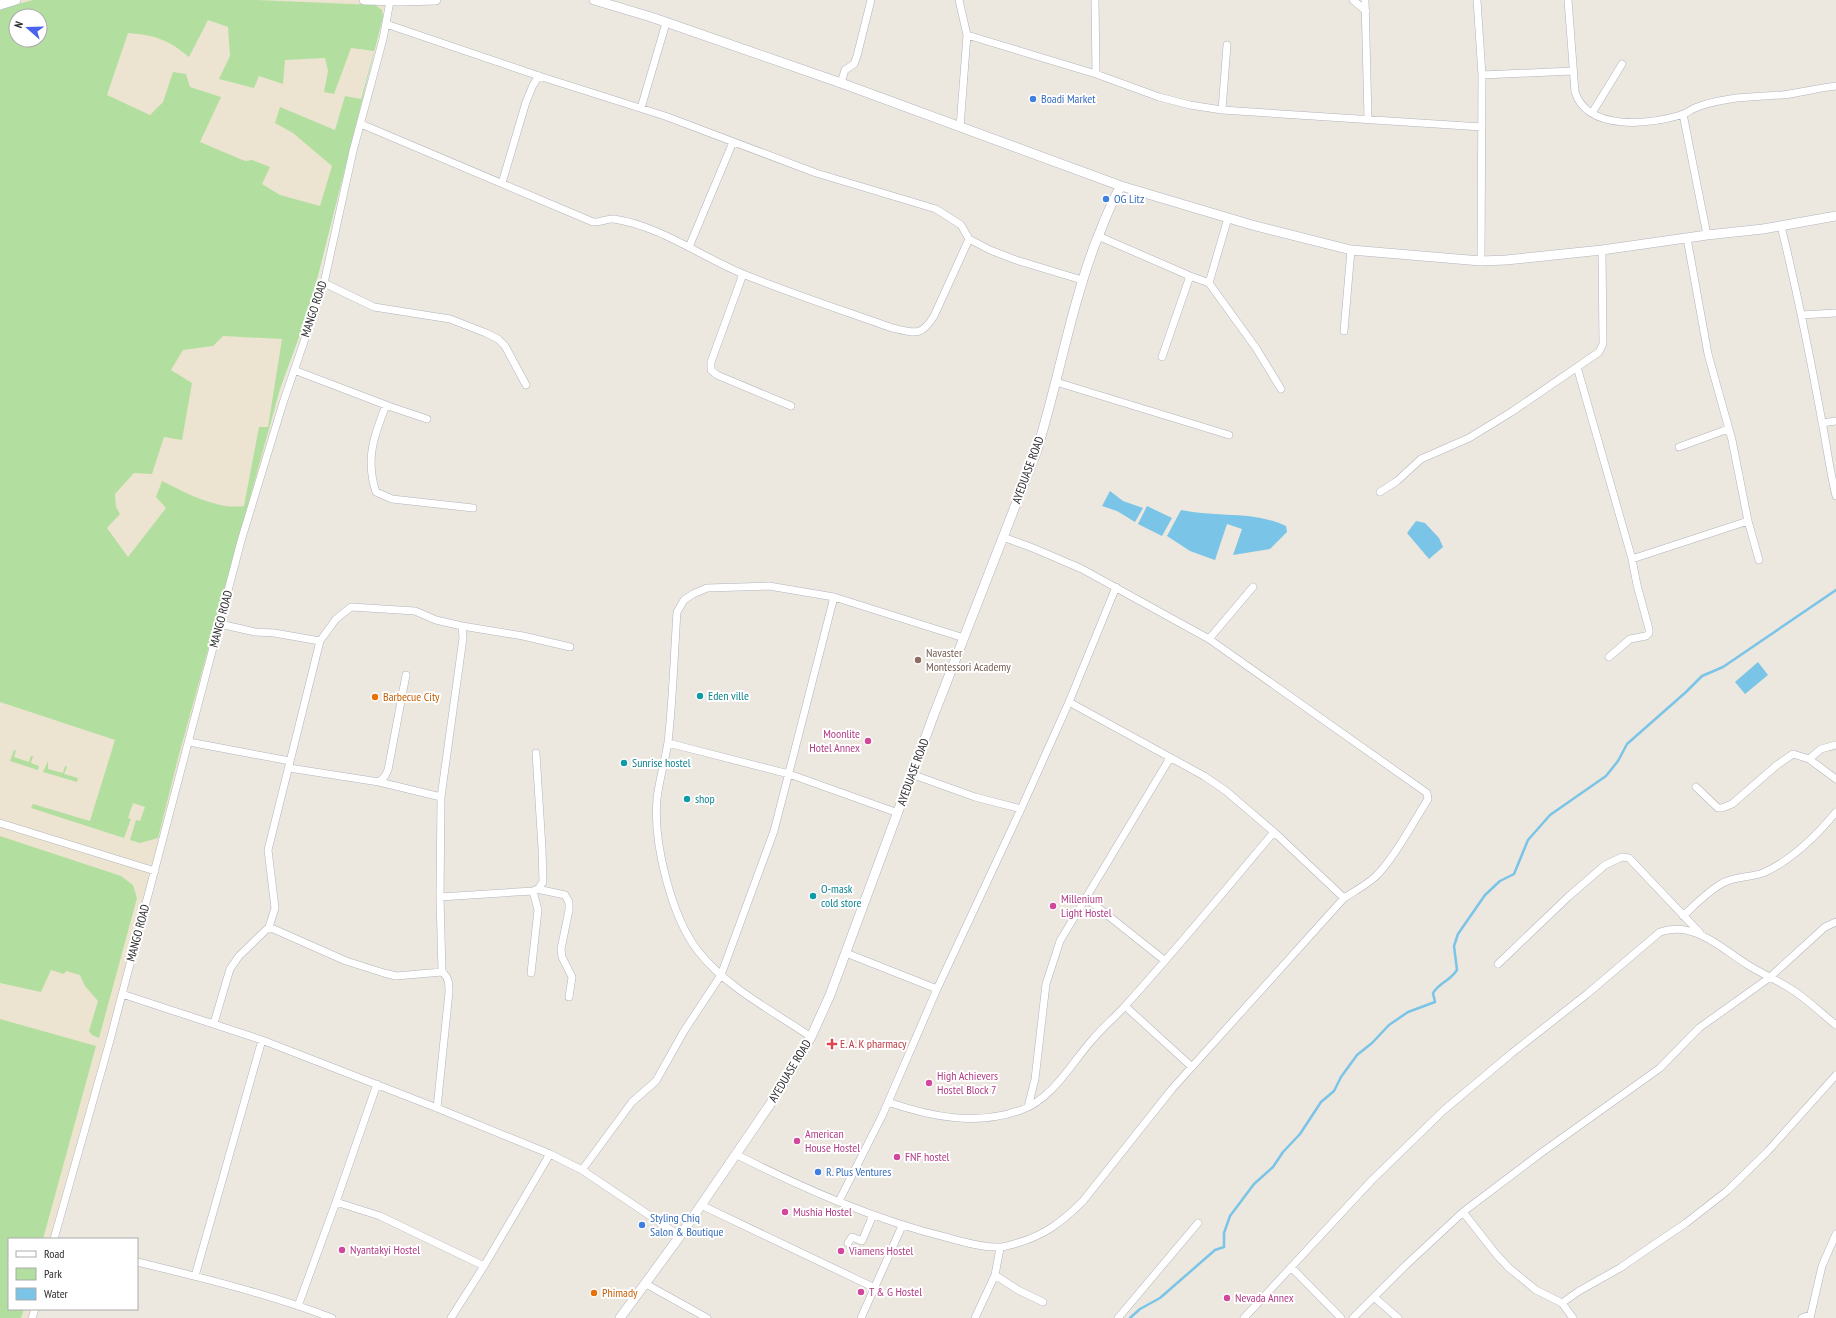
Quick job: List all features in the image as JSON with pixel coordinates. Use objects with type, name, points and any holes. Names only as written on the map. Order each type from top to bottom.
[{"type":"street","points":[[0,5],[16,0]]},
{"type":"street","points":[[364,0],[436,0]]},
{"type":"street","points":[[594,0],[841,83],[1121,186],[1228,218],[1308,240],[1352,250],[1481,261],[1506,260],[1602,250],[1781,226],[1836,216]]},
{"type":"street","points":[[841,83],[844,70],[854,64],[857,56],[871,0]]},
{"type":"street","points":[[959,0],[967,35],[960,127]]},
{"type":"street","points":[[1095,0],[1096,74]]},
{"type":"street","points":[[1353,0],[1366,11]]},
{"type":"street","points":[[1365,0],[1368,119]]},
{"type":"street","points":[[1477,0],[1482,76],[1481,261]]},
{"type":"street","points":[[1568,0],[1572,71],[1578,102],[1601,118],[1630,123],[1657,120],[1683,114],[1694,108],[1732,98],[1783,94],[1836,86]]},
{"type":"street","name":"MANGO ROAD","points":[[54,1238],[122,994],[241,540],[294,370],[324,283],[352,158],[386,24],[390,1]]},
{"type":"street","points":[[641,108],[666,23]]},
{"type":"street","points":[[386,24],[539,76],[641,108],[816,173],[936,210],[960,225],[969,239],[990,250],[1016,260],[1082,280]]},
{"type":"street","points":[[967,35],[1096,74],[1159,97],[1190,105],[1222,110],[1482,127]]},
{"type":"street","points":[[1222,110],[1227,44]]},
{"type":"street","points":[[1592,113],[1622,64]]},
{"type":"street","points":[[1482,76],[1572,71]]},
{"type":"street","points":[[502,183],[526,102],[533,85],[539,76]]},
{"type":"street","points":[[1683,114],[1707,235]]},
{"type":"street","points":[[361,124],[404,141],[477,175],[502,183],[546,204],[593,222],[612,219],[628,222],[689,247],[708,258],[743,274],[892,328],[919,332],[927,327],[934,316],[969,239]]},
{"type":"street","points":[[689,247],[733,142]]},
{"type":"street","name":"AYEDUASE ROAD","points":[[620,1318],[680,1236],[771,1103],[811,1037],[830,995],[898,813],[911,774],[1036,450],[1056,382],[1082,280],[1098,236],[1121,186]]},
{"type":"street","points":[[1209,283],[1228,218]]},
{"type":"street","points":[[1781,226],[1801,315],[1831,477],[1836,496]]},
{"type":"street","points":[[1098,236],[1209,283],[1256,348],[1282,389]]},
{"type":"street","points":[[1687,238],[1702,329],[1736,457],[1748,521],[1760,560]]},
{"type":"street","points":[[1344,331],[1352,250]]},
{"type":"street","points":[[1380,492],[1397,481],[1421,459],[1469,438],[1513,411],[1599,352],[1603,347],[1602,250]]},
{"type":"street","points":[[743,274],[711,362],[711,370],[717,376],[791,406]]},
{"type":"street","points":[[1162,357],[1190,276]]},
{"type":"street","points":[[324,283],[374,307],[450,319],[498,339],[505,346],[526,385]]},
{"type":"street","points":[[1801,315],[1836,313]]},
{"type":"street","points":[[1577,367],[1632,559],[1649,633],[1646,636],[1630,639],[1609,657]]},
{"type":"street","points":[[294,370],[427,419]]},
{"type":"street","points":[[1056,382],[1229,435]]},
{"type":"street","points":[[386,405],[373,440],[370,464],[372,480],[376,492],[392,499],[473,508]]},
{"type":"street","points":[[1822,423],[1836,421]]},
{"type":"street","points":[[1679,447],[1728,430]]},
{"type":"street","points":[[1632,559],[1748,521]]},
{"type":"street","points":[[737,1154],[773,1173],[902,1226],[959,1240],[1000,1248],[1024,1241],[1049,1230],[1066,1218],[1083,1201],[1172,1089],[1344,898],[1364,886],[1376,876],[1418,816],[1428,796],[1209,639],[1116,587],[1055,557],[1003,537]]},
{"type":"street","points":[[811,1037],[721,975],[699,952],[687,935],[675,909],[668,883],[656,820],[659,782],[668,743],[677,612],[684,600],[707,588],[769,586],[834,597],[964,638]]},
{"type":"street","points":[[839,1201],[888,1102],[937,989],[1021,809],[1069,702],[1116,587]]},
{"type":"street","points":[[1209,639],[1253,587]]},
{"type":"street","points":[[582,1170],[632,1102],[656,1081],[684,1031],[721,975],[774,831],[834,597]]},
{"type":"street","points":[[214,1023],[230,969],[239,956],[269,928],[275,908],[268,850],[320,642],[336,619],[351,607],[414,611],[436,620],[462,626],[523,636],[570,647]]},
{"type":"street","points":[[220,624],[255,632],[274,633],[320,642]]},
{"type":"street","points":[[437,1108],[449,992],[446,975],[442,972],[440,897],[441,797],[463,638],[462,626]]},
{"type":"street","points":[[378,782],[388,770],[406,675]]},
{"type":"street","points":[[1069,702],[1204,776],[1226,791],[1274,832],[1344,898]]},
{"type":"street","points":[[189,742],[290,765],[378,782],[441,797]]},
{"type":"street","points":[[668,743],[789,774],[898,813]]},
{"type":"street","points":[[1809,759],[1821,749],[1836,745]]},
{"type":"street","points":[[535,890],[543,882],[536,753]]},
{"type":"street","points":[[1696,787],[1714,805],[1722,808],[1732,804],[1790,754],[1797,754],[1809,759],[1836,779]]},
{"type":"street","points":[[1028,1107],[1035,1079],[1041,1019],[1048,976],[1063,934],[1170,758]]},
{"type":"street","points":[[911,774],[975,796],[1021,809]]},
{"type":"street","points":[[1683,916],[1720,884],[1736,878],[1763,873],[1780,862],[1820,831],[1836,812]]},
{"type":"street","points":[[0,823],[155,870]]},
{"type":"street","points":[[888,1102],[936,1116],[979,1119],[1028,1107],[1050,1091],[1093,1039],[1125,1006],[1274,832]]},
{"type":"street","points":[[1498,964],[1605,865],[1622,857],[1629,858],[1702,936]]},
{"type":"street","points":[[440,897],[535,890],[565,894],[569,902],[561,949],[562,957],[572,977],[569,997]]},
{"type":"street","points":[[531,973],[538,910],[535,890]]},
{"type":"street","points":[[1086,898],[1164,960]]},
{"type":"street","points":[[1353,1318],[1374,1296],[1463,1212],[1660,1068],[1699,1028],[1769,978],[1820,931],[1836,922]]},
{"type":"street","points":[[269,928],[346,961],[384,973],[396,976],[442,972]]},
{"type":"street","points":[[1244,1318],[1371,1181],[1439,1114],[1512,1053],[1587,994],[1660,932],[1680,929],[1716,942],[1769,978],[1792,990],[1836,1025]]},
{"type":"street","points":[[846,953],[937,989]]},
{"type":"street","points":[[122,994],[262,1040],[377,1084],[550,1154],[582,1170],[680,1236]]},
{"type":"street","points":[[1125,1006],[1192,1067]]},
{"type":"street","points":[[195,1276],[262,1040]]},
{"type":"street","points":[[1562,1303],[1579,1291],[1620,1268],[1686,1223],[1727,1192],[1768,1151],[1836,1075]]},
{"type":"street","points":[[298,1306],[377,1084]]},
{"type":"street","points":[[451,1318],[484,1266],[550,1154]]},
{"type":"street","points":[[336,1202],[380,1216],[484,1266]]},
{"type":"street","points":[[701,1205],[875,1288]]},
{"type":"street","points":[[1463,1212],[1509,1268],[1536,1290],[1562,1303],[1573,1318]]},
{"type":"street","points":[[848,1243],[852,1237],[862,1241],[874,1215]]},
{"type":"street","points":[[1118,1318],[1198,1223]]},
{"type":"street","points":[[861,1318],[902,1226]]},
{"type":"street","points":[[1802,1318],[1810,1316],[1822,1266],[1836,1234]]},
{"type":"street","points":[[975,1318],[995,1275],[1000,1248]]},
{"type":"street","points":[[138,1262],[195,1276],[298,1306],[332,1318]]},
{"type":"street","points":[[1291,1267],[1341,1318]]},
{"type":"street","points":[[995,1275],[1018,1290],[1043,1302]]},
{"type":"street","points":[[646,1284],[707,1318]]},
{"type":"street","points":[[1374,1296],[1396,1318]]},
{"type":"shaded area","points":[[0,0],[387,0],[268,436],[135,936],[50,1238],[8,1238],[8,1310],[31,1310],[28,1318],[0,1318]]},
{"type":"green space","points":[[33,0],[257,0],[375,5],[382,10],[383,17],[318,276],[302,329],[280,389],[178,758],[158,838],[140,843],[130,840],[136,820],[140,821],[145,807],[133,803],[128,818],[131,819],[124,838],[31,808],[33,804],[90,821],[115,740],[0,702],[0,9]],"holes":[[[208,20],[228,27],[230,56],[219,79],[254,88],[259,76],[283,84],[285,60],[325,58],[328,71],[324,92],[334,94],[351,48],[374,51],[361,99],[345,96],[335,130],[280,107],[275,123],[293,133],[332,166],[320,206],[280,195],[262,184],[270,167],[252,160],[245,161],[200,142],[221,97],[190,87],[186,74],[173,72],[163,102],[150,115],[107,95],[128,33],[146,35],[161,39],[175,46],[189,57]],[[223,336],[282,339],[268,427],[259,427],[244,506],[234,507],[202,500],[162,481],[156,497],[166,508],[128,557],[107,528],[120,514],[116,507],[115,494],[134,473],[152,474],[164,437],[182,440],[192,383],[171,370],[183,350],[213,346]]]},
{"type":"green space","points":[[14,750],[16,751],[14,757],[29,762],[31,756],[33,756],[31,763],[39,766],[38,770],[10,761]]},
{"type":"green space","points":[[48,761],[48,769],[63,773],[65,766],[67,767],[64,774],[78,778],[77,782],[43,772]]},
{"type":"green space","points":[[0,836],[121,876],[133,885],[137,898],[99,1038],[92,1035],[89,1031],[98,1001],[85,986],[80,975],[66,971],[64,974],[51,970],[41,992],[0,983]]},
{"type":"green space","points":[[0,1019],[96,1046],[43,1238],[8,1238],[8,1310],[24,1310],[21,1318],[0,1318]]},
{"type":"water","points":[[1110,491],[1123,501],[1143,508],[1135,522],[1117,511],[1102,506]]},
{"type":"water","points":[[1147,506],[1172,518],[1162,536],[1138,524]]},
{"type":"water","points":[[1181,510],[1208,514],[1260,518],[1286,526],[1287,532],[1270,549],[1233,555],[1242,529],[1227,524],[1215,560],[1190,551],[1167,536]]},
{"type":"water","points":[[1416,521],[1425,523],[1439,538],[1443,547],[1429,559],[1407,533]]},
{"type":"water","points":[[1758,662],[1768,675],[1745,694],[1735,682]]},
{"type":"waterway","points":[[1130,1318],[1140,1309],[1160,1298],[1215,1250],[1224,1247],[1224,1233],[1230,1216],[1254,1184],[1273,1167],[1283,1152],[1300,1134],[1321,1102],[1334,1091],[1341,1077],[1357,1055],[1372,1043],[1389,1025],[1408,1012],[1435,1002],[1433,993],[1457,970],[1454,946],[1458,934],[1485,895],[1500,881],[1514,874],[1528,840],[1550,815],[1606,776],[1618,761],[1627,744],[1702,676],[1723,667],[1836,590]]},
{"type":"place","name":"Boadi Market","points":[[1033,99]]},
{"type":"place","name":"OG Litz","points":[[1106,199]]},
{"type":"place","name":"Navaster Montessori Academy","points":[[918,660]]},
{"type":"place","name":"Eden ville","points":[[700,696]]},
{"type":"place","name":"Barbecue City","points":[[375,697]]},
{"type":"place","name":"Moonlite Hotel Annex","points":[[868,741]]},
{"type":"place","name":"Sunrise hostel","points":[[624,763]]},
{"type":"place","name":"shop","points":[[687,799]]},
{"type":"place","name":"O-mask cold store","points":[[813,896]]},
{"type":"place","name":"Millenium Light Hostel","points":[[1053,906]]},
{"type":"place","name":"E. A. K pharmacy","points":[[832,1044]]},
{"type":"place","name":"High Achievers Hostel Block 7","points":[[929,1083]]},
{"type":"place","name":"American House Hostel","points":[[797,1141]]},
{"type":"place","name":"FNF hostel","points":[[897,1157]]},
{"type":"place","name":"R. Plus Ventures","points":[[818,1172]]},
{"type":"place","name":"Mushia Hostel","points":[[785,1212]]},
{"type":"place","name":"Styling Chiq Salon & Boutique","points":[[642,1225]]},
{"type":"place","name":"Nyantakyi Hostel","points":[[342,1250]]},
{"type":"place","name":"Viamens Hostel","points":[[841,1251]]},
{"type":"place","name":"T & G Hostel","points":[[861,1292]]},
{"type":"place","name":"Phimady","points":[[594,1293]]},
{"type":"place","name":"Nevada Annex","points":[[1227,1298]]}]
